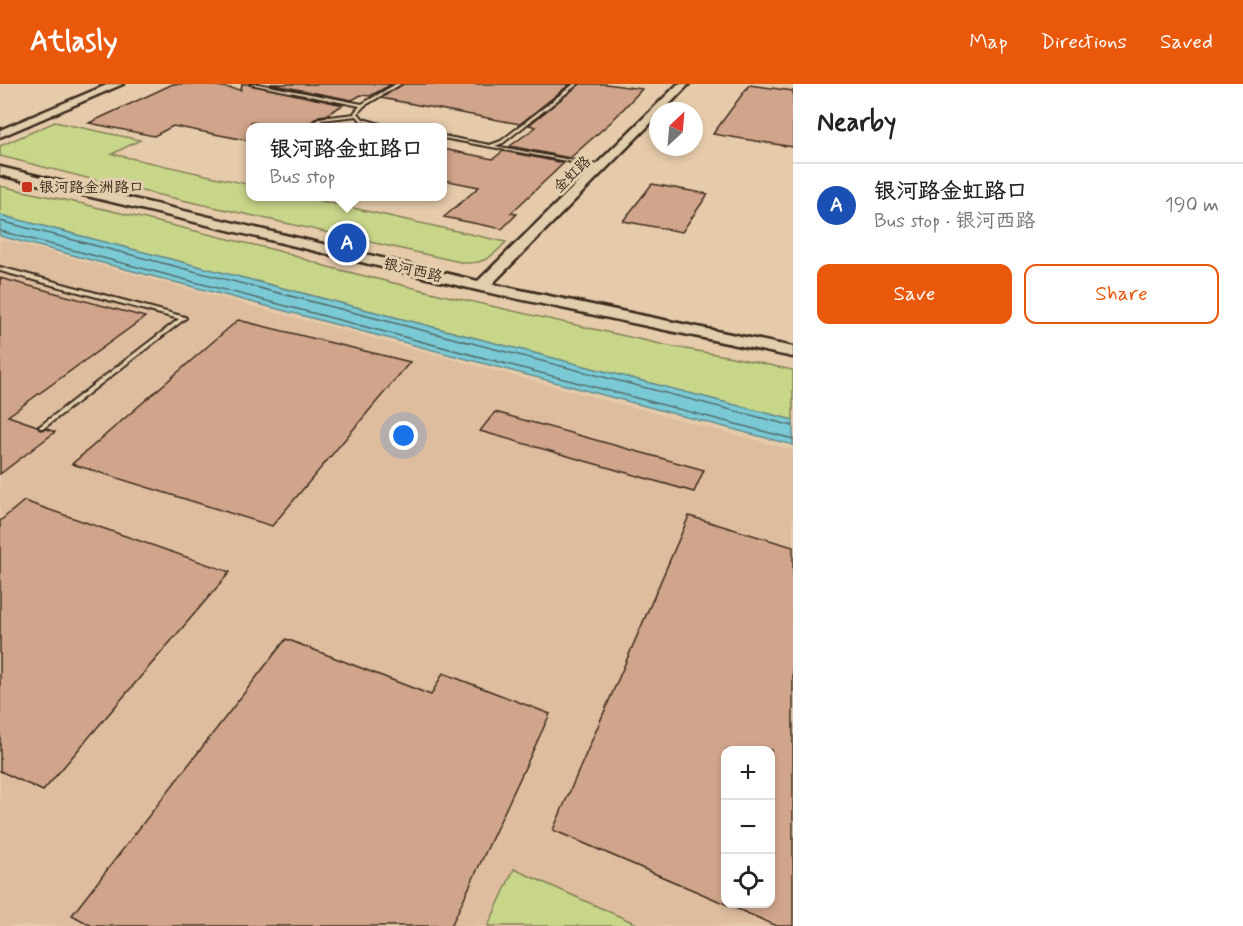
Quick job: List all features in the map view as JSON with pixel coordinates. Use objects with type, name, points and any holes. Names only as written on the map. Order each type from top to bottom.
[{"type":"main road","points":[[0,124],[96,84]]},
{"type":"main road","points":[[0,134],[118,84]]},
{"type":"main road","name":"金虹路","points":[[483,283],[684,84]]},
{"type":"main road","name":"银河西路","points":[[0,169],[483,283],[793,352]]},
{"type":"main road","name":"银河西路","points":[[483,283],[793,346]]},
{"type":"lane","points":[[252,84],[363,105]]},
{"type":"lane","points":[[373,123],[362,120],[356,113],[363,105],[399,84]]},
{"type":"lane","points":[[488,146],[502,142],[576,84]]},
{"type":"lane","points":[[315,123],[321,119],[358,115]]},
{"type":"lane","points":[[447,138],[602,167]]},
{"type":"lane","points":[[0,269],[183,318],[42,427]]},
{"type":"shaded area","points":[[0,239],[793,450],[793,926],[0,926]]},
{"type":"green space","points":[[55,122],[140,140],[112,154],[246,184],[246,201],[321,201],[506,242],[486,259],[475,263],[460,262],[119,186],[0,156],[0,146]]},
{"type":"green space","points":[[0,186],[279,251],[328,267],[451,297],[674,347],[793,370],[793,420],[0,215]]},
{"type":"green space","points":[[514,869],[641,926],[488,926]]},
{"type":"water","points":[[0,215],[793,420],[793,445],[0,236]]},
{"type":"building","points":[[173,84],[204,84],[241,90],[242,84],[248,84],[343,105],[310,123],[246,123],[246,140],[173,126],[154,136],[89,123]]},
{"type":"building","points":[[270,84],[392,84],[370,96],[361,95],[352,100]]},
{"type":"building","points":[[403,84],[570,84],[520,124],[381,98]]},
{"type":"building","points":[[580,84],[606,84],[642,89],[612,121],[570,158],[510,146],[536,127],[529,125]]},
{"type":"building","points":[[749,85],[793,91],[793,147],[713,134]]},
{"type":"building","points":[[447,150],[493,159],[503,151],[564,163],[511,213],[517,214],[502,229],[444,217],[479,187],[447,181]]},
{"type":"building","points":[[652,184],[708,194],[682,232],[623,221]]},
{"type":"building","points":[[0,278],[145,317],[8,416],[37,426],[40,430],[47,429],[55,432],[0,474]]},
{"type":"building","points":[[238,320],[410,362],[272,526],[72,464]]},
{"type":"building","points":[[495,412],[704,470],[694,492],[480,431]]},
{"type":"building","points":[[24,501],[230,572],[43,791],[0,771],[0,521]]},
{"type":"building","points":[[689,516],[793,547],[793,926],[777,926],[735,908],[775,908],[775,746],[721,746],[721,902],[553,830]]},
{"type":"building","points":[[286,639],[431,695],[443,673],[550,714],[451,926],[92,926],[72,915]]},
{"type":"place","name":"银河路金洲路口","points":[[27,187]]},
{"type":"place","name":"银河路金虹路口","points":[[347,243]]}]
